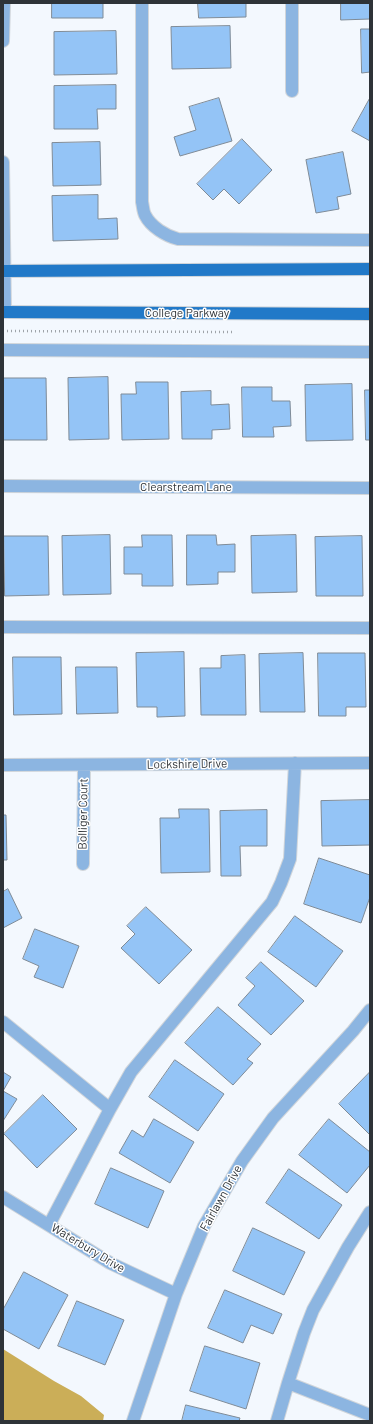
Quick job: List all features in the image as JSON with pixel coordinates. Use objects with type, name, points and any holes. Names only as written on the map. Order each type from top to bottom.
[{"type":"main road","points":[[4,271],[370,269]]},
{"type":"main road","name":"College Parkway","points":[[4,312],[370,314]]},
{"type":"street","points":[[3,41],[4,3]]},
{"type":"street","points":[[142,3],[142,202],[145,215],[152,224],[170,238],[178,239],[370,240]]},
{"type":"street","points":[[292,3],[292,91]]},
{"type":"street","points":[[3,162],[4,312]]},
{"type":"street","points":[[3,350],[370,352]]},
{"type":"street","name":"Clearstream Lane","points":[[3,486],[370,488]]},
{"type":"street","points":[[3,627],[370,628]]},
{"type":"street","points":[[50,1225],[131,1072],[272,902],[290,859],[295,763]]},
{"type":"street","name":"Lockshire Drive","points":[[3,765],[370,763]]},
{"type":"street","name":"Bolliger Court","points":[[83,864],[84,765]]},
{"type":"street","name":"Fairlawn Drive","points":[[132,1421],[176,1294],[204,1226],[242,1161],[273,1118],[353,1031],[370,1010]]},
{"type":"street","points":[[3,1022],[110,1110]]},
{"type":"street","name":"Waterbury Drive","points":[[3,1197],[110,1263],[176,1294]]},
{"type":"street","points":[[277,1421],[304,1333],[314,1310],[348,1247],[370,1212]]},
{"type":"street","points":[[288,1383],[370,1415]]},
{"type":"path","points":[[3,331],[234,332]]},
{"type":"shaded area","points":[[3,1349],[81,1396],[104,1415],[103,1421],[3,1421]]},
{"type":"building","points":[[52,3],[103,3],[103,18],[52,18]]},
{"type":"building","points":[[198,3],[246,3],[246,17],[199,18]]},
{"type":"building","points":[[341,3],[370,3],[370,19],[341,20]]},
{"type":"building","points":[[230,26],[231,68],[172,69],[171,27]]},
{"type":"building","points":[[361,29],[370,29],[370,72],[362,73]]},
{"type":"building","points":[[116,31],[117,74],[54,75],[54,32]]},
{"type":"building","points":[[116,85],[116,109],[97,109],[98,129],[54,129],[54,86]]},
{"type":"building","points":[[219,98],[232,141],[180,156],[174,137],[196,130],[189,107]]},
{"type":"building","points":[[370,98],[370,141],[352,131]]},
{"type":"building","points":[[242,139],[272,170],[239,204],[224,189],[213,200],[197,184]]},
{"type":"building","points":[[100,142],[101,185],[53,186],[52,143]]},
{"type":"building","points":[[343,152],[351,194],[337,197],[339,209],[316,213],[306,160]]},
{"type":"building","points":[[98,195],[98,219],[117,218],[118,239],[53,241],[52,196]]},
{"type":"building","points":[[108,377],[109,439],[69,440],[68,378]]},
{"type":"building","points":[[3,378],[46,378],[47,440],[3,440]]},
{"type":"building","points":[[136,382],[168,382],[169,439],[122,440],[121,394],[136,394]]},
{"type":"building","points":[[352,384],[353,440],[306,441],[305,385]]},
{"type":"building","points":[[242,387],[272,387],[272,401],[290,401],[291,426],[273,427],[274,437],[243,437]]},
{"type":"building","points":[[365,390],[370,390],[370,440],[366,440]]},
{"type":"building","points":[[211,391],[211,405],[229,404],[230,429],[212,430],[212,439],[182,439],[181,392]]},
{"type":"building","points":[[110,535],[111,594],[63,595],[62,536]]},
{"type":"building","points":[[142,535],[172,535],[173,586],[142,586],[142,574],[124,574],[124,547],[142,547]]},
{"type":"building","points":[[187,535],[216,535],[217,545],[235,544],[235,572],[218,572],[218,584],[187,585]]},
{"type":"building","points":[[296,535],[297,592],[252,593],[251,536]]},
{"type":"building","points":[[4,536],[48,536],[49,595],[5,596]]},
{"type":"building","points":[[362,536],[363,596],[316,596],[315,537]]},
{"type":"building","points":[[184,652],[185,716],[157,717],[157,707],[137,707],[136,653]]},
{"type":"building","points":[[303,653],[305,712],[260,712],[259,654]]},
{"type":"building","points":[[318,653],[365,653],[366,707],[346,707],[346,716],[319,716]]},
{"type":"building","points":[[245,655],[246,715],[201,715],[200,668],[221,668],[221,656]]},
{"type":"building","points":[[13,657],[61,657],[62,714],[14,715]]},
{"type":"building","points":[[76,667],[117,667],[118,713],[77,714]]},
{"type":"building","points":[[370,800],[370,845],[322,846],[321,801]]},
{"type":"building","points":[[179,809],[209,809],[210,872],[161,873],[160,818],[179,818]]},
{"type":"building","points":[[267,810],[267,846],[240,846],[241,876],[221,876],[220,811]]},
{"type":"building","points":[[3,815],[6,815],[7,860],[3,860]]},
{"type":"building","points":[[319,858],[370,875],[370,897],[361,923],[304,904]]},
{"type":"building","points":[[8,889],[22,918],[3,928],[3,892]]},
{"type":"building","points":[[146,907],[192,950],[159,984],[121,948],[135,934],[127,926]]},
{"type":"building","points":[[295,916],[343,951],[316,987],[268,952]]},
{"type":"building","points":[[35,929],[79,946],[63,988],[34,977],[39,966],[23,959]]},
{"type":"building","points":[[261,962],[304,1001],[271,1035],[238,1005],[255,986],[246,978]]},
{"type":"building","points":[[218,1007],[261,1044],[247,1059],[253,1063],[233,1085],[185,1043]]},
{"type":"building","points":[[175,1060],[224,1094],[198,1131],[149,1097]]},
{"type":"building","points":[[3,1072],[11,1077],[3,1091]]},
{"type":"building","points":[[370,1072],[370,1135],[339,1104]]},
{"type":"building","points":[[3,1091],[17,1099],[3,1121]]},
{"type":"building","points":[[43,1095],[77,1129],[37,1168],[4,1134]]},
{"type":"building","points":[[154,1119],[194,1142],[170,1183],[119,1153],[132,1130],[143,1137]]},
{"type":"building","points":[[329,1119],[370,1152],[370,1165],[347,1193],[299,1155]]},
{"type":"building","points":[[111,1168],[164,1191],[148,1228],[95,1204]]},
{"type":"building","points":[[289,1169],[342,1205],[319,1239],[266,1203]]},
{"type":"building","points":[[253,1228],[305,1252],[284,1295],[233,1271]]},
{"type":"building","points":[[24,1272],[68,1295],[39,1349],[3,1329],[3,1310]]},
{"type":"building","points":[[225,1290],[282,1314],[273,1334],[251,1325],[243,1343],[208,1328]]},
{"type":"building","points":[[77,1301],[124,1320],[105,1365],[58,1346]]},
{"type":"building","points":[[205,1346],[260,1363],[246,1409],[190,1391]]},
{"type":"building","points":[[186,1405],[240,1418],[239,1421],[182,1421]]}]
